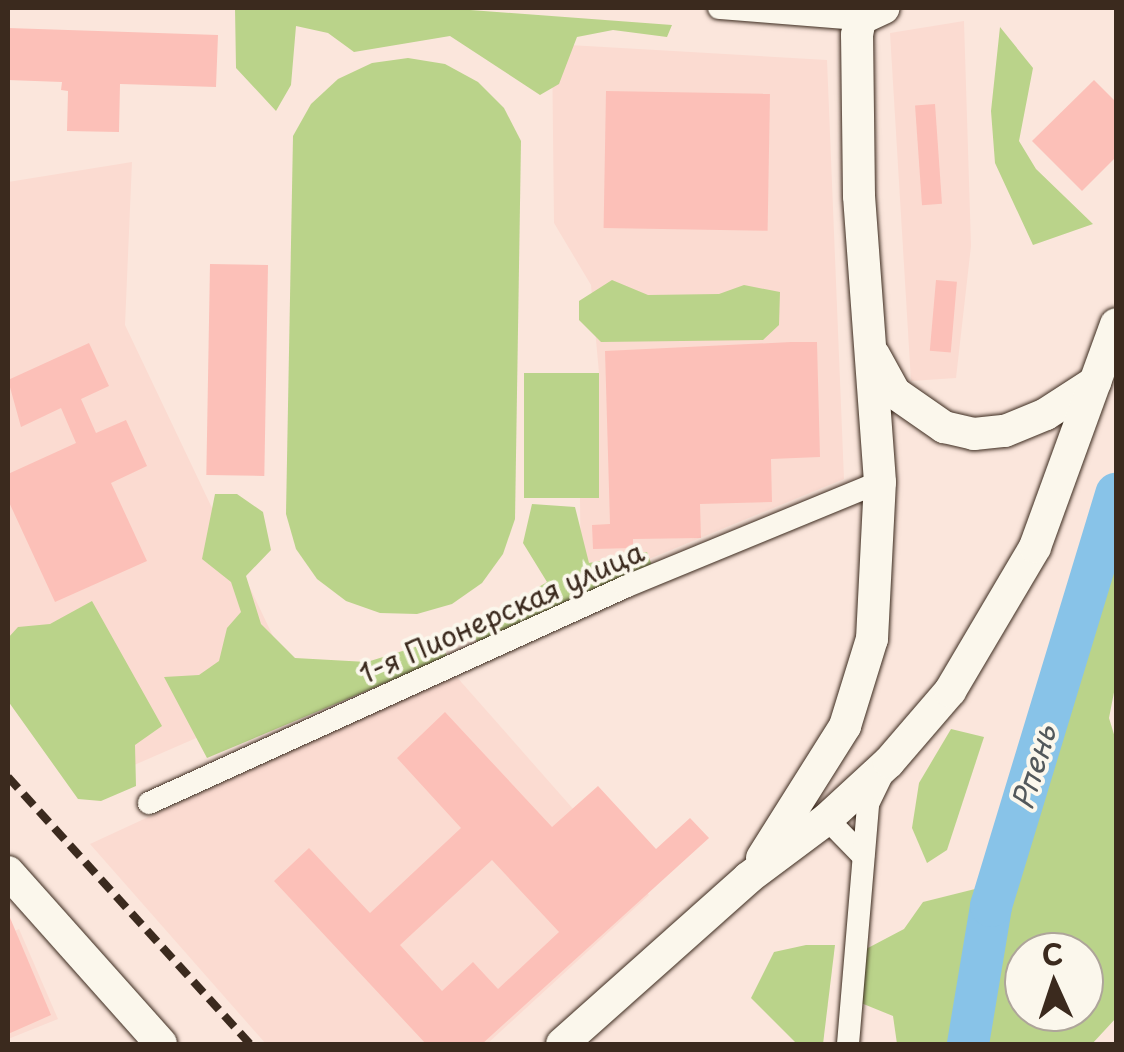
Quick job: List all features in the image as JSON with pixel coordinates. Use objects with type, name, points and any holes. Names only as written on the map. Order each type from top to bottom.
[{"type":"main road","points":[[748,878],[818,776],[865,676],[880,552],[880,482],[859,196],[872,13]]},
{"type":"main road","points":[[562,1044],[748,878],[827,819],[888,762],[986,639],[1035,547],[1116,324]]},
{"type":"main road","points":[[868,326],[877,366],[896,393],[944,427],[1005,430],[1096,382]]},
{"type":"main road","points":[[8,872],[162,1044]]},
{"type":"street","points":[[719,8],[872,13]]},
{"type":"street","name":"1-я Пионерская улица","points":[[149,802],[608,595],[880,482]]},
{"type":"street","points":[[848,1044],[868,804],[888,762]]},
{"type":"street","points":[[827,819],[864,856]]},
{"type":"shaded area","points":[[964,21],[971,246],[956,378],[911,381],[890,33]]},
{"type":"shaded area","points":[[552,44],[827,60],[844,479],[581,587],[580,498],[599,497],[599,373],[591,285],[554,223]]},
{"type":"shaded area","points":[[132,162],[125,325],[300,693],[79,789],[8,688],[8,182]]},
{"type":"shaded area","points":[[455,675],[649,895],[487,1044],[266,1044],[90,844]]},
{"type":"shaded area","points":[[19,929],[58,1019],[8,1039],[8,934]]},
{"type":"green space","points":[[235,8],[444,8],[672,25],[667,37],[613,30],[577,37],[559,84],[540,95],[450,36],[354,52],[328,33],[296,26],[291,85],[276,111],[236,68]]},
{"type":"green space","points":[[1000,27],[1033,68],[1019,141],[1036,169],[1093,224],[1033,245],[995,163],[991,111]]},
{"type":"green space","points":[[408,58],[445,64],[478,82],[504,108],[521,141],[515,519],[503,554],[482,583],[452,604],[417,614],[380,613],[346,601],[317,579],[296,549],[286,514],[293,136],[311,104],[338,79],[372,63]]},
{"type":"green space","points":[[612,280],[648,295],[719,294],[744,285],[780,292],[779,325],[763,340],[601,342],[579,320],[579,301]]},
{"type":"green space","points":[[524,373],[599,373],[599,498],[524,498]]},
{"type":"green space","points":[[215,494],[237,494],[263,512],[271,550],[246,576],[261,624],[295,658],[367,662],[441,639],[447,657],[207,758],[164,677],[199,675],[219,661],[227,628],[241,612],[231,582],[202,559]]},
{"type":"green space","points":[[532,504],[575,507],[589,563],[647,552],[654,571],[478,644],[471,628],[547,582],[523,543]]},
{"type":"green space","points":[[1116,528],[1116,682],[1109,718],[1116,741],[1116,1018],[1104,1031],[1104,932],[1004,932],[1004,1032],[1103,1032],[1092,1044],[897,1044],[893,1016],[861,1003],[866,949],[904,929],[923,902],[1011,880],[1034,781]]},
{"type":"green space","points":[[92,601],[162,726],[135,745],[136,786],[101,801],[78,799],[8,701],[8,638],[18,627],[50,624]]},
{"type":"green space","points":[[951,729],[984,737],[947,850],[927,863],[912,828],[919,783]]},
{"type":"green space","points":[[806,945],[835,945],[823,1044],[797,1044],[751,998],[774,952]]},
{"type":"building","points":[[8,28],[218,35],[216,87],[120,84],[119,132],[67,131],[68,91],[61,90],[62,82],[8,80]]},
{"type":"building","points":[[1094,80],[1116,102],[1116,157],[1082,191],[1032,141]]},
{"type":"building","points":[[606,91],[770,94],[768,231],[604,228]]},
{"type":"building","points":[[935,104],[942,204],[922,205],[915,105]]},
{"type":"building","points":[[210,264],[268,265],[264,476],[206,475]]},
{"type":"building","points":[[936,280],[957,282],[951,353],[930,351]]},
{"type":"building","points":[[817,342],[820,457],[771,459],[772,502],[700,504],[701,538],[633,539],[633,548],[593,549],[592,525],[610,524],[605,351]]},
{"type":"building","points":[[89,343],[109,386],[81,399],[96,433],[126,420],[147,466],[111,483],[147,561],[55,602],[8,500],[8,474],[76,443],[61,408],[21,427],[8,380]]},
{"type":"building","points":[[445,712],[552,827],[598,786],[656,849],[690,818],[709,838],[482,1044],[426,1044],[274,881],[309,848],[370,913],[461,828],[397,758]],"holes":[[[492,860],[559,932],[498,989],[473,962],[442,991],[400,945]]]},
{"type":"building","points":[[8,913],[51,1015],[8,1034]]},
{"type":"waterway","name":"Рпень","points":[[968,1044],[991,906],[1116,494]]},
{"type":"railway","points":[[8,777],[250,1044]]}]
